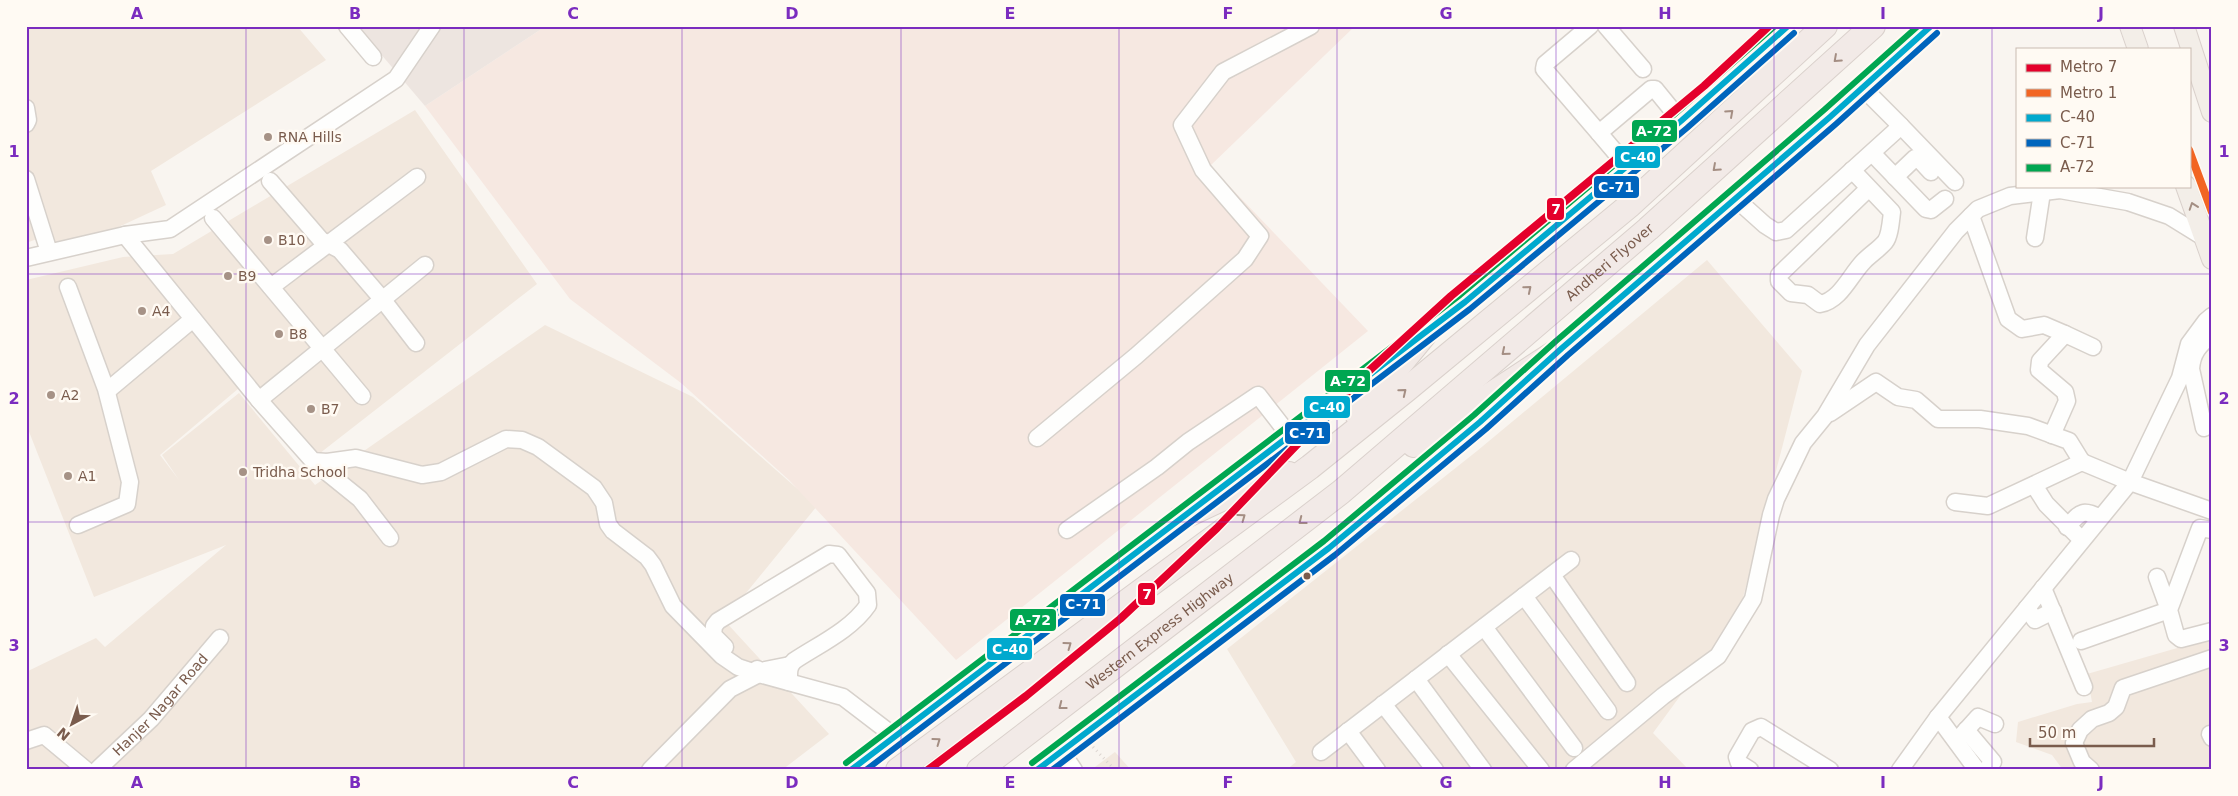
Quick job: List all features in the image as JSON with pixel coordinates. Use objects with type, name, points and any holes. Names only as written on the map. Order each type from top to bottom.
[{"type":"highway","points":[[898,770],[1310,467],[1630,205],[1825,26]]},
{"type":"highway","name":"Andheri Flyover","points":[[1340,492],[1648,229],[1873,26]]},
{"type":"highway","points":[[1179,519],[1232,494],[1310,467],[1336,434],[1370,401],[1425,334]]},
{"type":"highway","points":[[1340,492],[1562,348]]},
{"type":"highway","name":"Western Express Highway","points":[[979,770],[1340,492]]},
{"type":"main road","points":[[2130,26],[2138,48]]},
{"type":"main road","points":[[2184,26],[2212,112]]},
{"type":"main road","points":[[2187,188],[2208,237],[2212,259]]},
{"type":"street","points":[[347,26],[374,57]]},
{"type":"street","points":[[26,258],[125,235],[170,229],[396,80],[432,26]]},
{"type":"street","points":[[1037,438],[1136,356],[1245,259],[1260,236],[1203,170],[1182,125],[1223,72],[1311,26]]},
{"type":"street","points":[[1590,26],[1545,64],[1544,69],[1627,166]]},
{"type":"street","points":[[1606,26],[1643,69]]},
{"type":"street","points":[[851,770],[1288,435],[1399,351],[1425,334],[1681,121],[1788,26]]},
{"type":"street","points":[[1037,770],[1329,548],[1480,422],[1562,348],[1863,88],[1931,26]]},
{"type":"street","points":[[1863,88],[1901,126],[1949,190]]},
{"type":"street","points":[[1599,132],[1651,89],[1655,89],[1681,121]]},
{"type":"street","points":[[26,108],[28,120],[26,124]]},
{"type":"street","points":[[1736,199],[1765,226],[1776,232],[1786,230],[1901,126]]},
{"type":"street","points":[[1872,153],[1926,209],[1931,210],[1949,190]]},
{"type":"street","points":[[1896,178],[1915,158],[1919,159],[1949,190]]},
{"type":"street","points":[[1852,170],[1892,212],[1888,227],[1889,234],[1885,242],[1865,260],[1841,292],[1828,302],[1820,304],[1808,295],[1792,293],[1779,281],[1779,275],[1869,188]]},
{"type":"street","points":[[271,288],[417,177]]},
{"type":"street","points":[[26,179],[49,252]]},
{"type":"street","points":[[270,181],[321,240],[340,250],[383,300],[416,343]]},
{"type":"street","points":[[1574,770],[1593,764],[1663,696],[1718,656],[1753,599],[1776,499],[1803,443],[1825,416],[1867,344],[1956,231],[1978,209],[2010,196],[2060,190],[2128,202],[2169,216],[2208,237]]},
{"type":"street","points":[[2035,238],[2042,192]]},
{"type":"street","points":[[1971,216],[2008,318],[2022,329],[2044,325],[2093,347]]},
{"type":"street","points":[[213,218],[362,396]]},
{"type":"street","points":[[125,235],[259,400],[313,461],[360,499],[390,538]]},
{"type":"street","points":[[259,400],[425,265]]},
{"type":"street","points":[[68,287],[107,391],[130,482],[127,504],[78,525]]},
{"type":"street","points":[[1900,770],[1938,717],[2130,482],[2180,378],[2189,344],[2212,316]]},
{"type":"street","points":[[107,391],[193,319]]},
{"type":"street","points":[[2052,435],[2068,401],[2065,392],[2040,370],[2040,361],[2065,334]]},
{"type":"street","points":[[2204,428],[2191,369],[2199,346],[2212,335]]},
{"type":"street","points":[[1825,416],[1876,382],[1898,396],[1916,400],[1938,419],[1980,419],[2028,426],[2069,441],[2082,462],[2130,482],[2212,511]]},
{"type":"street","points":[[1067,530],[1158,467],[1188,442],[1258,395],[1288,435]]},
{"type":"street","points":[[313,461],[328,462],[356,458],[422,475],[441,472],[506,439],[522,440],[538,447],[594,488],[604,503],[608,524],[647,557],[653,565],[673,606],[722,656],[738,667],[843,697],[894,736]]},
{"type":"street","points":[[1955,502],[1988,506],[2082,462]]},
{"type":"street","points":[[2034,485],[2046,504],[2082,540]]},
{"type":"street","points":[[2067,527],[2083,512],[2088,512],[2100,518]]},
{"type":"street","points":[[2081,641],[2168,610],[2200,528],[2212,530]]},
{"type":"street","points":[[829,554],[838,555],[867,593],[868,606],[862,615],[790,665],[761,671],[739,662],[713,635],[714,626],[829,554]]},
{"type":"street","points":[[1321,752],[1571,560]]},
{"type":"street","points":[[1552,575],[1627,683]]},
{"type":"street","points":[[2157,576],[2176,634],[2180,639],[2212,631]]},
{"type":"street","points":[[2043,588],[2084,687]]},
{"type":"street","points":[[1524,596],[1608,711]]},
{"type":"street","points":[[2027,608],[2035,620],[2053,611]]},
{"type":"street","points":[[1484,627],[1574,748]]},
{"type":"street","name":"Hanjer Nagar Road","points":[[97,770],[151,719],[220,638]]},
{"type":"street","points":[[1448,654],[1541,770]]},
{"type":"street","points":[[2091,770],[2082,762],[2074,743],[2080,730],[2092,719],[2109,712],[2116,706],[2123,688],[2212,658]]},
{"type":"street","points":[[789,682],[790,665]]},
{"type":"street","points":[[650,770],[730,689],[759,674]]},
{"type":"street","points":[[1416,679],[1483,770]]},
{"type":"street","points":[[1383,704],[1435,770]]},
{"type":"street","points":[[1938,717],[1993,762],[1986,770]]},
{"type":"street","points":[[1961,736],[1978,717],[1995,724]]},
{"type":"street","points":[[1750,770],[1739,763],[1737,757],[1752,731],[1761,727],[1830,770]]},
{"type":"street","points":[[1348,731],[1377,770]]},
{"type":"street","points":[[26,741],[44,734],[86,770]]},
{"type":"street","points":[[1961,736],[1976,770]]},
{"type":"street","points":[[1061,751],[1074,770]]},
{"type":"path","points":[[1096,750],[1115,770]]},
{"type":"shaded area","points":[[26,26],[297,26],[326,60],[151,171],[166,205],[58,255],[37,239],[26,243]]},
{"type":"shaded area","points":[[357,26],[546,26],[425,106]]},
{"type":"shaded area","points":[[546,26],[1352,26],[1353,28],[1210,166],[1368,331],[956,660],[789,480],[681,383],[570,299],[425,106]]},
{"type":"shaded area","points":[[415,110],[537,284],[315,457],[252,377],[160,455],[179,480],[162,455],[239,393],[315,485],[545,325],[693,397],[817,506],[724,620],[829,734],[782,770],[26,770],[26,672],[96,638],[105,647],[226,545],[94,597],[26,424],[26,280],[123,257],[173,254]]},
{"type":"shaded area","points":[[1707,260],[1802,371],[1738,617],[1653,733],[1689,770],[1286,770],[1296,762],[1227,649],[1477,451]]},
{"type":"shaded area","points":[[2212,638],[2212,770],[2063,770],[2052,755],[2016,742],[2018,722],[2077,704],[2092,702],[2087,674]]},
{"type":"shaded area","points":[[1115,752],[1131,770],[1091,770]]},
{"type":"metro line","name":"7","points":[[928,770],[1026,696],[1120,619],[1217,528],[1359,380],[1451,296],[1704,86],[1769,26]]},
{"type":"metro line","name":"1","points":[[2190,153],[2212,212]]},
{"type":"transit line","name":"A-72","points":[[846,763],[1460,295],[1675,114],[1775,26]]},
{"type":"transit line","name":"C-40","points":[[851,770],[1465,302],[1681,121],[1788,26]]},
{"type":"transit line","name":"A-72","points":[[1032,763],[1324,541],[1474,415],[1556,341],[1824,110],[1918,26]]},
{"type":"transit line","name":"C-40","points":[[1037,770],[1329,548],[1480,422],[1562,348],[1830,117],[1931,26]]},
{"type":"transit line","name":"C-71","points":[[866,770],[1470,309],[1687,128],[1794,33]]},
{"type":"transit line","name":"C-71","points":[[1052,770],[1335,555],[1486,429],[1568,355],[1836,124],[1937,33]]},
{"type":"place","name":"RNA Hills","points":[[268,137]]},
{"type":"place","name":"B10","points":[[268,240]]},
{"type":"place","name":"B9","points":[[228,276]]},
{"type":"place","name":"A4","points":[[142,311]]},
{"type":"place","name":"B8","points":[[279,334]]},
{"type":"place","name":"A2","points":[[51,395]]},
{"type":"place","name":"B7","points":[[311,409]]},
{"type":"place","name":"Tridha School","points":[[243,472]]},
{"type":"place","name":"A1","points":[[68,476]]}]
